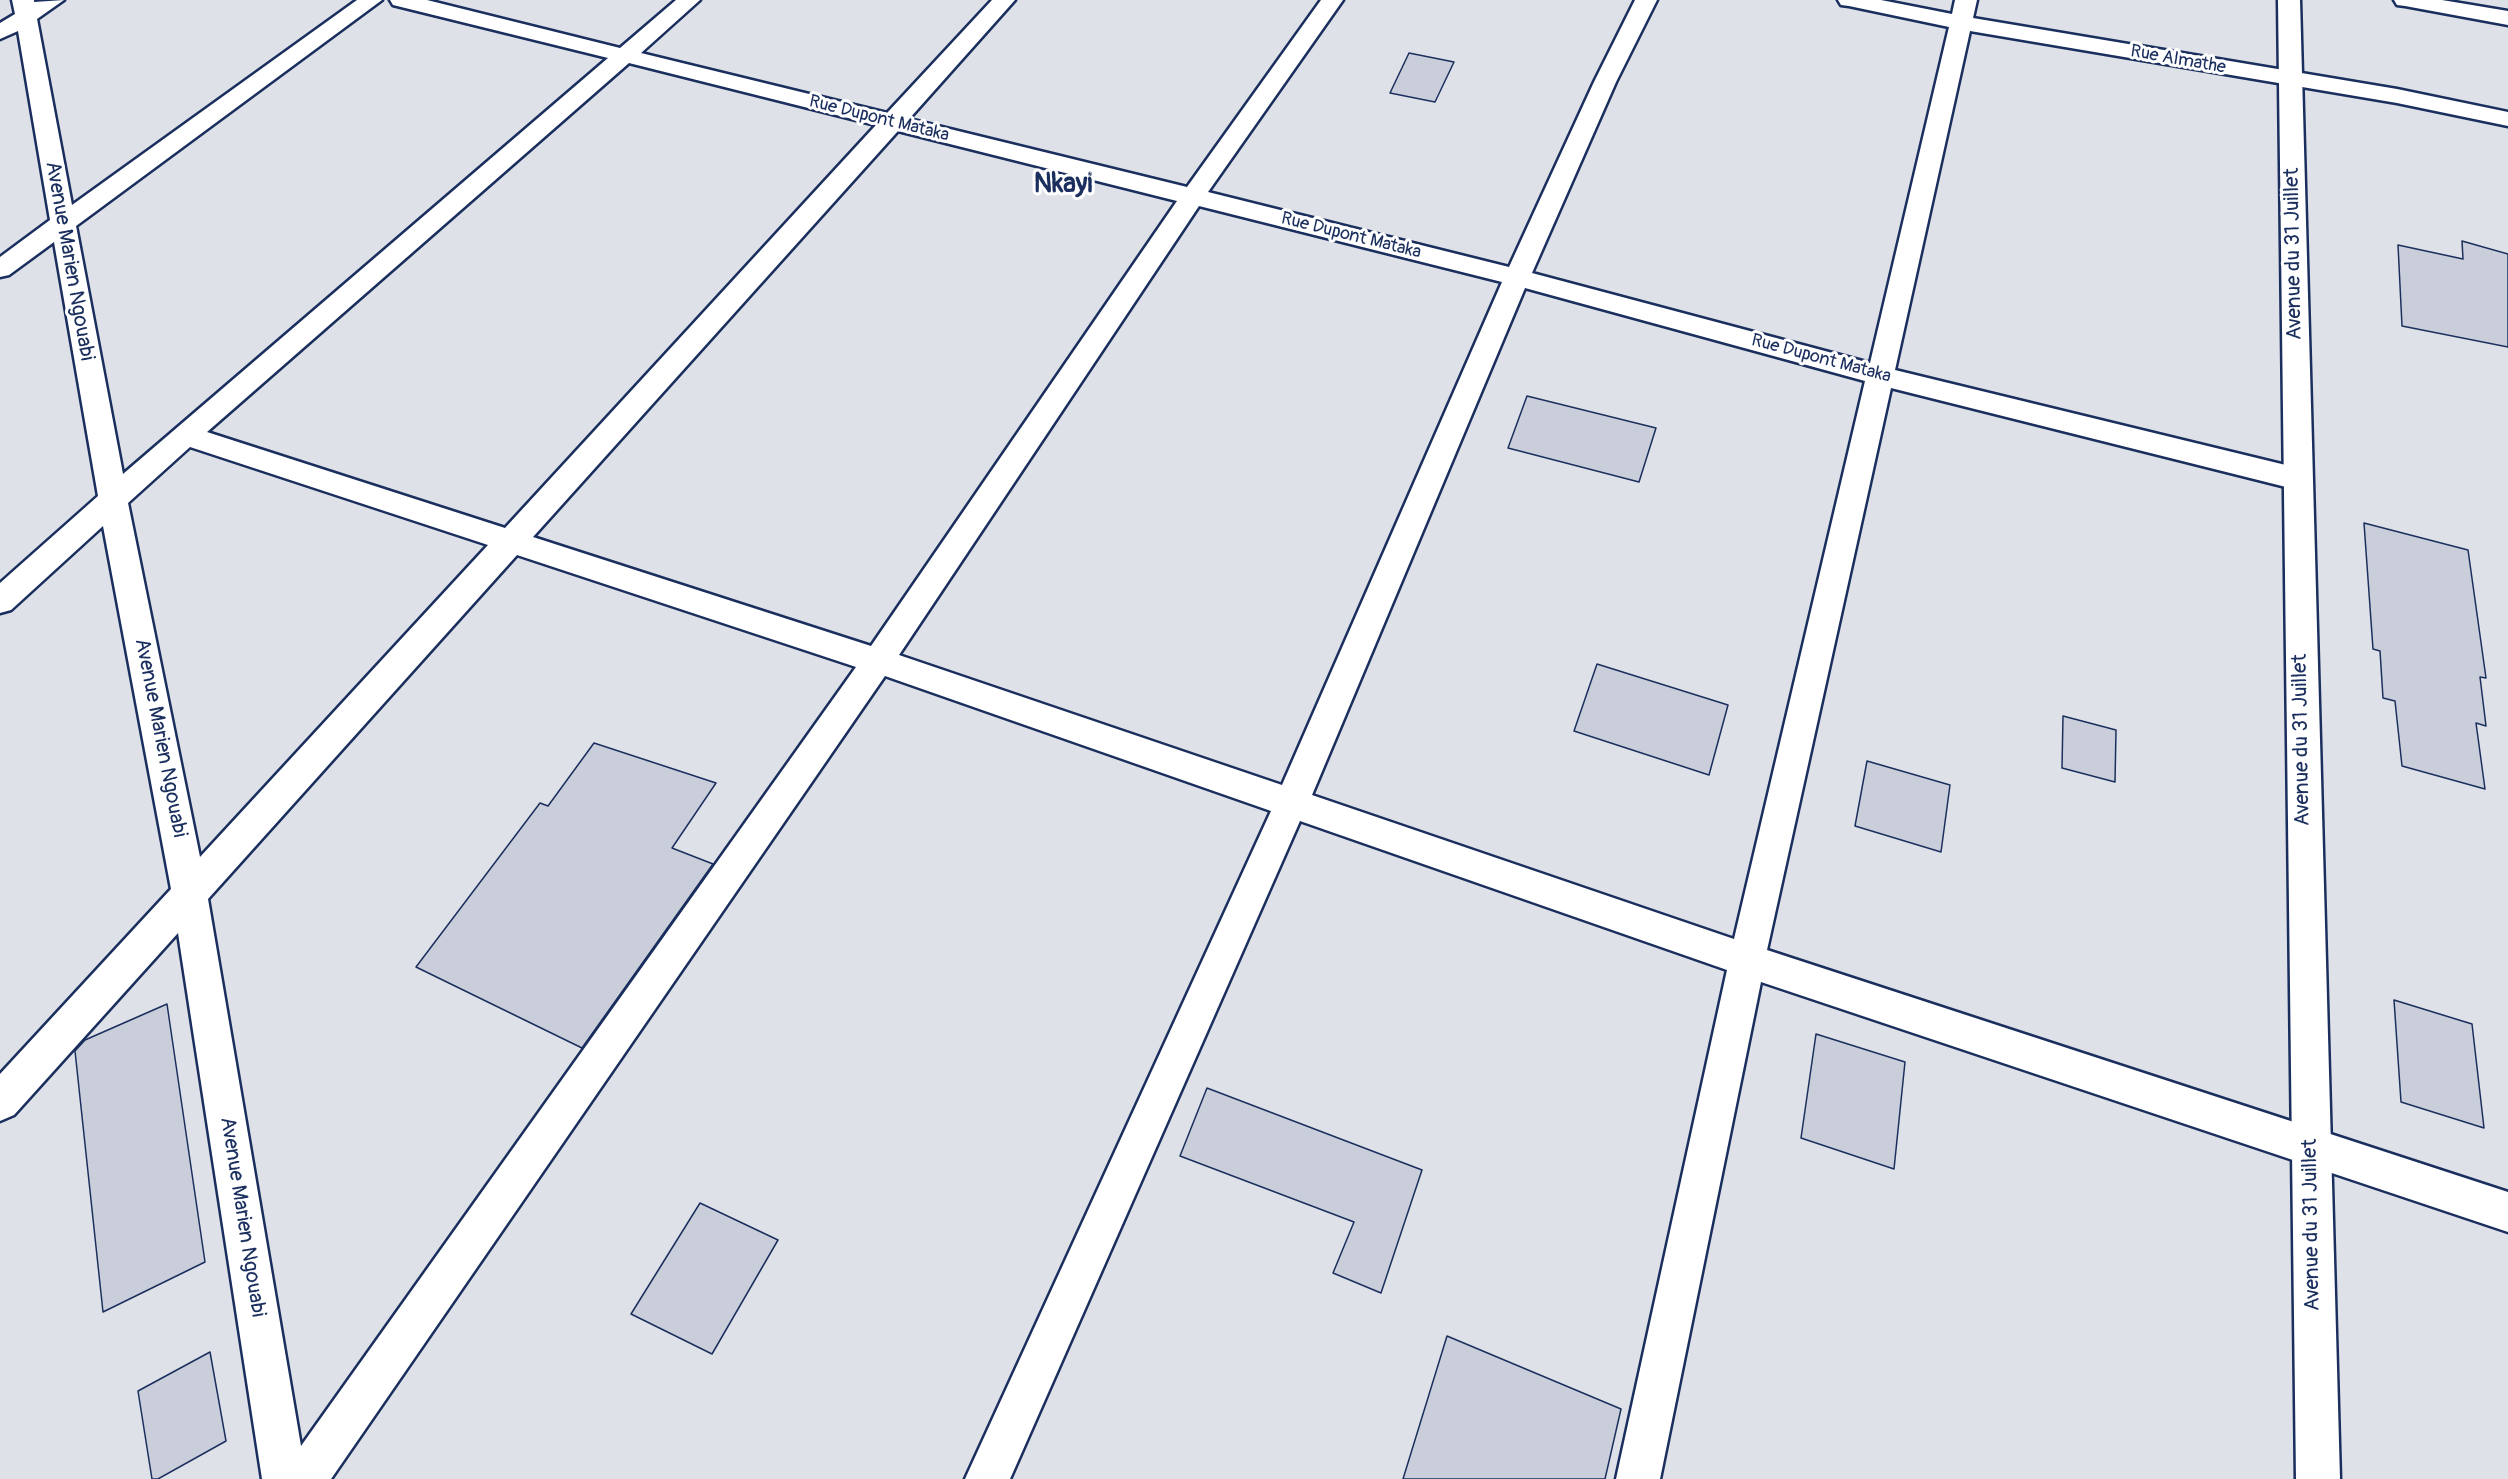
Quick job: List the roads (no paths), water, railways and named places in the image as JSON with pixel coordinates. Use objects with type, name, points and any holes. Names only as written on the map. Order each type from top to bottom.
[{"type":"street","points":[[0,269],[371,0]]},
{"type":"street","name":"Rue Dupont Mataka","points":[[401,0],[890,123],[1193,196],[1517,278],[1881,376],[2298,479]]},
{"type":"street","points":[[0,601],[185,435],[689,0]]},
{"type":"street","points":[[0,1102],[189,891],[512,542],[1004,0]]},
{"type":"street","points":[[304,1479],[878,661],[1193,196],[1332,0]]},
{"type":"street","points":[[987,1479],[1291,804],[1517,278],[1605,82],[1646,0]]},
{"type":"street","name":"Rue Almathe","points":[[1849,0],[1964,12],[2291,80],[2397,96],[2508,119]]},
{"type":"street","name":"Avenue du 31 Juillet","points":[[2289,0],[2318,1479]]},
{"type":"street","points":[[2405,0],[2508,18]]},
{"type":"street","name":"Avenue Marien Ngouabi","points":[[26,12],[113,500],[189,891],[284,1479]]},
{"type":"street","points":[[1638,1479],[1747,960],[1881,376],[1925,173],[1964,12]]},
{"type":"street","points":[[185,435],[878,661],[1747,960],[2508,1212]]},
{"type":"district","name":"Nkayi","points":[[1063,185]]}]
